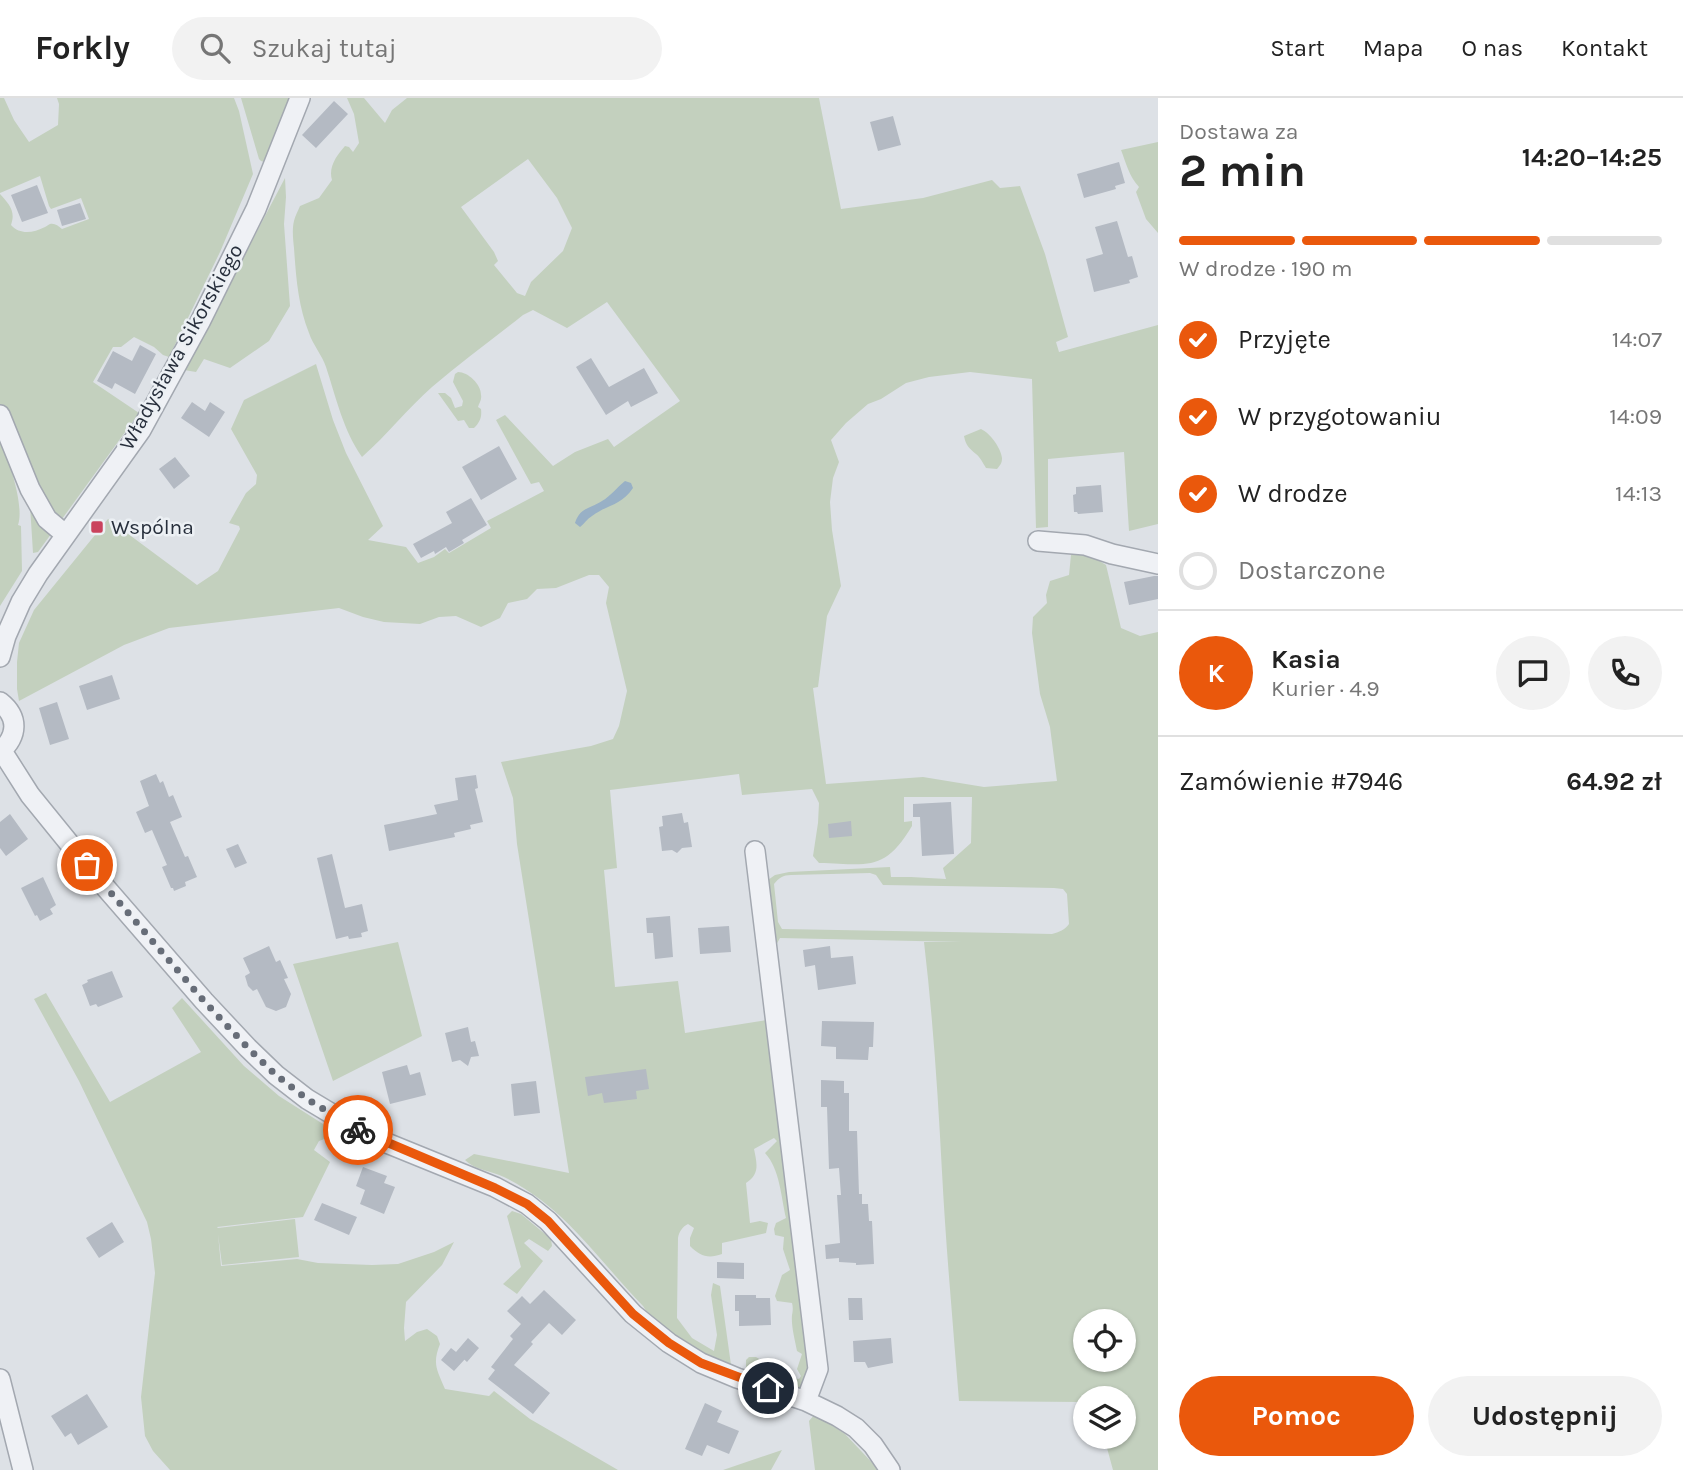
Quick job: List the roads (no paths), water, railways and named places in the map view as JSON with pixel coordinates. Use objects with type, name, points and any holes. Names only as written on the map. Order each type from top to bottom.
[{"type":"street","name":"Władysława Sikorskiego","points":[[0,657],[21,602],[141,430],[200,322],[256,209],[300,98]]},
{"type":"street","points":[[0,415],[30,489],[47,519],[66,535]]},
{"type":"street","points":[[1038,541],[1085,545],[1158,564]]},
{"type":"street","points":[[0,702],[11,714],[14,727],[11,740],[1,752],[30,795],[37,818],[99,880],[204,1001],[276,1075],[307,1099],[367,1135],[527,1204],[548,1221],[633,1314],[669,1343],[701,1363],[806,1401],[836,1416],[873,1444],[890,1470]]},
{"type":"street","points":[[755,851],[818,1369],[806,1401]]},
{"type":"street","points":[[0,1378],[23,1470]]},
{"type":"water","points":[[625,481],[631,483],[633,488],[624,498],[598,512],[580,527],[575,523],[583,511],[605,499]]},
{"type":"place","name":"Wspólna","points":[[97,527]]}]
